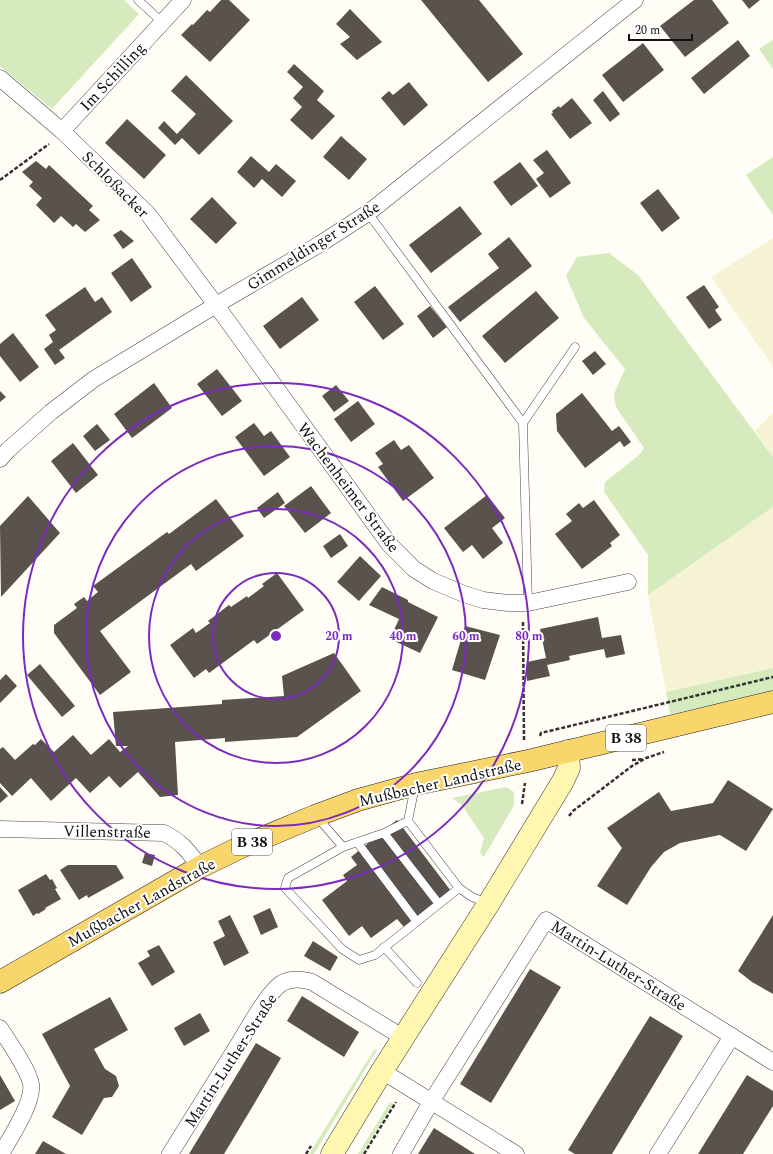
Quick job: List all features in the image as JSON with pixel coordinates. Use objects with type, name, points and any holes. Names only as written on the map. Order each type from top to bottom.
[{"type":"main road","name":"Mußbacher Landstraße","points":[[0,982],[200,867],[241,847],[358,800],[416,784],[528,761],[773,702]]},
{"type":"street","name":"Im Schilling","points":[[62,131],[183,0]]},
{"type":"street","name":"Gimmeldinger Straße","points":[[0,459],[51,412],[94,379],[320,244],[368,213],[635,0]]},
{"type":"street","name":"Schloßacker","points":[[0,78],[62,131],[148,214],[216,305]]},
{"type":"street","name":"Wachenheimer Straße","points":[[216,305],[389,544],[414,569],[433,581],[464,594],[483,600],[508,603],[526,603],[628,582]]},
{"type":"street","points":[[332,1154],[382,1071],[489,903],[563,781],[568,768],[568,751]]},
{"type":"street","name":"Villenstraße","points":[[0,829],[164,833],[176,839],[186,848],[200,867]]},
{"type":"street","name":"Martin-Luther-Straße","points":[[401,1154],[431,1102],[546,920],[773,1062]]},
{"type":"street","name":"Martin-Luther-Straße","points":[[170,1154],[250,1025],[270,995],[281,984],[291,980],[302,979],[312,982],[404,1038]]},
{"type":"street","points":[[0,1028],[25,1070],[31,1084],[31,1097],[1,1154]]},
{"type":"street","points":[[658,1154],[732,1036]]},
{"type":"street","points":[[382,1071],[516,1154]]},
{"type":"lane","points":[[138,0],[162,22]]},
{"type":"lane","points":[[368,213],[523,423]]},
{"type":"lane","points":[[526,603],[523,423],[575,347]]},
{"type":"lane","points":[[416,784],[408,821],[459,888],[472,897],[489,903]]},
{"type":"lane","points":[[315,816],[343,847]]},
{"type":"lane","points":[[408,821],[384,833],[343,847],[288,878],[285,888],[342,949],[359,960],[375,955],[459,888]]},
{"type":"lane","points":[[384,833],[439,904]]},
{"type":"lane","points":[[357,842],[416,922]]},
{"type":"lane","points":[[384,947],[417,984]]},
{"type":"path","points":[[0,180],[49,144],[62,131]]},
{"type":"path","points":[[526,603],[524,742],[528,761]]},
{"type":"path","points":[[568,817],[573,811],[632,766],[646,758],[668,751]]},
{"type":"path","points":[[364,1154],[396,1102],[402,1084]]},
{"type":"shaded area","points":[[773,238],[773,367],[711,277]]},
{"type":"shaded area","points":[[773,413],[773,457],[755,431]]},
{"type":"shaded area","points":[[773,507],[773,668],[666,692],[648,595]]},
{"type":"green space","points":[[0,0],[124,0],[139,14],[52,109],[0,66]]},
{"type":"green space","points":[[773,40],[773,69],[759,49]]},
{"type":"green space","points":[[773,157],[773,215],[746,175]]},
{"type":"green space","points":[[609,253],[638,275],[773,457],[773,507],[648,595],[648,555],[604,492],[605,482],[639,455],[644,448],[616,407],[614,394],[625,369],[584,318],[566,276],[577,257]]},
{"type":"green space","points":[[773,668],[773,692],[670,714],[666,692]]},
{"type":"green space","points":[[506,787],[514,792],[514,805],[484,857],[480,853],[484,838],[461,804],[452,798]]},
{"type":"green space","points":[[374,1050],[377,1050],[314,1154],[309,1154]]},
{"type":"green space","points":[[390,1102],[393,1104],[362,1154],[358,1154]]},
{"type":"building","points":[[221,0],[229,0],[250,20],[210,62],[181,35],[207,10],[210,12]]},
{"type":"building","points":[[421,0],[479,0],[523,54],[488,82]]},
{"type":"building","points":[[694,0],[712,0],[729,23],[685,57],[660,26]]},
{"type":"building","points":[[742,0],[760,0],[749,9]]},
{"type":"building","points":[[350,9],[382,42],[357,60],[340,44],[350,37],[336,24]]},
{"type":"building","points":[[738,40],[750,56],[704,94],[691,78]]},
{"type":"building","points":[[643,43],[664,70],[623,102],[602,75]]},
{"type":"building","points":[[294,64],[324,91],[317,100],[335,116],[312,140],[290,120],[302,107],[293,98],[303,87],[287,72]]},
{"type":"building","points":[[186,75],[233,121],[199,155],[182,138],[175,145],[158,128],[164,121],[177,134],[196,114],[171,91]]},
{"type":"building","points":[[409,82],[428,105],[404,126],[381,98],[389,91],[393,95]]},
{"type":"building","points":[[603,91],[620,114],[610,122],[593,100]]},
{"type":"building","points":[[572,98],[592,123],[570,139],[551,114],[553,113],[552,111],[559,106],[560,108]]},
{"type":"building","points":[[127,119],[166,155],[144,179],[105,143]]},
{"type":"building","points":[[341,136],[367,159],[349,180],[323,157]]},
{"type":"building","points":[[547,150],[571,183],[550,198],[536,179],[544,173],[533,160]]},
{"type":"building","points":[[251,156],[269,172],[276,164],[296,181],[282,197],[262,179],[254,188],[237,172]]},
{"type":"building","points":[[36,161],[46,169],[49,165],[93,206],[89,210],[100,220],[85,232],[76,224],[73,227],[61,216],[54,223],[36,205],[42,198],[29,186],[33,182],[22,172]]},
{"type":"building","points":[[520,162],[538,186],[511,206],[493,182]]},
{"type":"building","points":[[658,189],[680,218],[662,232],[640,203]]},
{"type":"building","points":[[212,197],[237,223],[216,244],[190,219]]},
{"type":"building","points":[[460,206],[482,234],[431,273],[409,245]]},
{"type":"building","points":[[121,230],[134,241],[123,249],[113,235]]},
{"type":"building","points":[[509,237],[532,266],[460,322],[448,307],[499,268],[488,254]]},
{"type":"building","points":[[132,258],[152,287],[131,302],[111,273]]},
{"type":"building","points":[[704,285],[719,307],[715,310],[722,320],[709,329],[686,297]]},
{"type":"building","points":[[375,286],[404,324],[383,340],[354,302]]},
{"type":"building","points":[[85,287],[95,302],[102,297],[112,312],[59,350],[65,358],[55,365],[44,349],[53,342],[49,335],[56,330],[45,315]]},
{"type":"building","points":[[536,291],[559,318],[505,363],[482,336]]},
{"type":"building","points":[[302,297],[319,320],[280,349],[263,326]]},
{"type":"building","points":[[430,306],[447,327],[433,338],[417,316]]},
{"type":"building","points":[[13,333],[39,367],[20,382],[0,356],[0,344]]},
{"type":"building","points":[[595,351],[606,364],[593,375],[582,361]]},
{"type":"building","points":[[217,369],[242,401],[222,416],[197,384]]},
{"type":"building","points":[[154,383],[172,408],[132,438],[114,414]]},
{"type":"building","points":[[336,385],[349,401],[334,412],[322,396]]},
{"type":"building","points":[[0,391],[6,397],[0,402]]},
{"type":"building","points":[[582,393],[612,431],[619,426],[631,442],[624,447],[620,441],[585,468],[557,431],[556,414]]},
{"type":"building","points":[[358,401],[375,424],[351,442],[334,419]]},
{"type":"building","points":[[254,423],[264,436],[271,431],[290,457],[264,476],[235,437]]},
{"type":"building","points":[[97,424],[110,440],[95,451],[83,436]]},
{"type":"building","points":[[394,440],[401,450],[409,445],[434,478],[403,501],[378,467],[383,464],[375,453]]},
{"type":"building","points":[[73,443],[98,475],[76,493],[51,461]]},
{"type":"building","points":[[311,486],[331,513],[305,533],[284,506]]},
{"type":"building","points":[[278,492],[285,503],[264,518],[257,508]]},
{"type":"building","points":[[487,495],[505,518],[492,528],[503,543],[483,559],[472,545],[463,552],[444,528]]},
{"type":"building","points":[[28,496],[60,533],[1,597],[0,526]]},
{"type":"building","points":[[216,499],[244,536],[196,571],[191,564],[100,631],[131,672],[100,695],[54,633],[54,625],[77,608],[74,604],[84,597],[87,601],[98,592],[93,586],[167,532],[169,534]]},
{"type":"building","points":[[594,500],[620,535],[610,543],[612,546],[582,569],[555,534],[572,521],[566,514],[579,503],[583,508]]},
{"type":"building","points":[[340,534],[348,546],[331,558],[323,546]]},
{"type":"building","points":[[360,556],[381,576],[359,601],[337,582]]},
{"type":"building","points":[[277,573],[304,610],[257,644],[254,640],[209,673],[206,669],[194,678],[170,645],[193,628],[196,633],[210,623],[208,621],[229,605],[231,607],[247,596],[248,598],[264,586],[262,584]]},
{"type":"building","points":[[382,587],[438,617],[420,653],[390,639],[399,619],[369,605]]},
{"type":"building","points":[[598,617],[602,638],[621,635],[625,654],[606,658],[604,649],[569,656],[570,660],[547,665],[550,676],[527,681],[527,662],[546,658],[540,629]]},
{"type":"building","points":[[465,626],[500,635],[485,680],[452,670]]},
{"type":"building","points":[[334,653],[361,691],[297,737],[225,742],[225,738],[175,742],[178,795],[160,797],[138,772],[120,788],[109,776],[90,793],[76,778],[51,801],[31,778],[12,796],[0,783],[0,749],[3,747],[15,760],[41,739],[54,752],[73,735],[91,755],[109,739],[120,752],[128,746],[116,746],[113,712],[222,704],[222,700],[284,696],[282,676]]},
{"type":"building","points":[[40,664],[75,706],[62,717],[27,675]]},
{"type":"building","points":[[6,674],[17,686],[0,703],[0,680]]},
{"type":"building","points":[[728,780],[773,809],[746,851],[720,835],[680,843],[664,852],[651,867],[627,905],[597,886],[622,848],[607,828],[659,792],[671,811],[713,803]]},
{"type":"building","points":[[0,787],[8,796],[0,803]]},
{"type":"building","points":[[397,820],[451,891],[404,927],[397,919],[371,938],[362,926],[349,936],[322,900],[347,881],[343,875],[357,865],[351,857]]},
{"type":"building","points":[[145,853],[155,855],[152,866],[142,863]]},
{"type":"building","points":[[68,865],[116,865],[124,878],[88,898],[87,895],[79,900],[60,870]]},
{"type":"building","points":[[46,874],[50,880],[52,879],[57,888],[55,889],[61,899],[33,916],[18,890]]},
{"type":"building","points":[[270,908],[278,927],[261,935],[253,916]]},
{"type":"building","points":[[230,915],[249,953],[224,966],[213,942],[225,936],[218,921]]},
{"type":"building","points":[[773,915],[773,994],[752,982],[738,971]]},
{"type":"building","points":[[313,941],[338,957],[330,971],[304,956]]},
{"type":"building","points":[[159,945],[175,972],[152,986],[138,963],[150,956],[147,951]]},
{"type":"building","points":[[530,969],[561,987],[491,1103],[460,1084]]},
{"type":"building","points":[[302,996],[359,1032],[344,1057],[287,1021]]},
{"type":"building","points":[[110,997],[128,1030],[94,1049],[105,1069],[116,1076],[119,1086],[112,1097],[104,1098],[82,1135],[52,1117],[70,1086],[42,1034]]},
{"type":"building","points":[[200,1013],[210,1031],[184,1046],[174,1028]]},
{"type":"building","points":[[650,1016],[683,1036],[612,1154],[575,1154],[568,1150]]},
{"type":"building","points":[[256,1043],[281,1058],[224,1154],[189,1154]]},
{"type":"building","points":[[0,1075],[15,1101],[0,1110]]},
{"type":"building","points":[[747,1075],[773,1091],[773,1106],[743,1154],[698,1154]]},
{"type":"building","points":[[434,1128],[475,1154],[418,1154]]},
{"type":"building","points":[[43,1141],[66,1154],[35,1154]]}]
